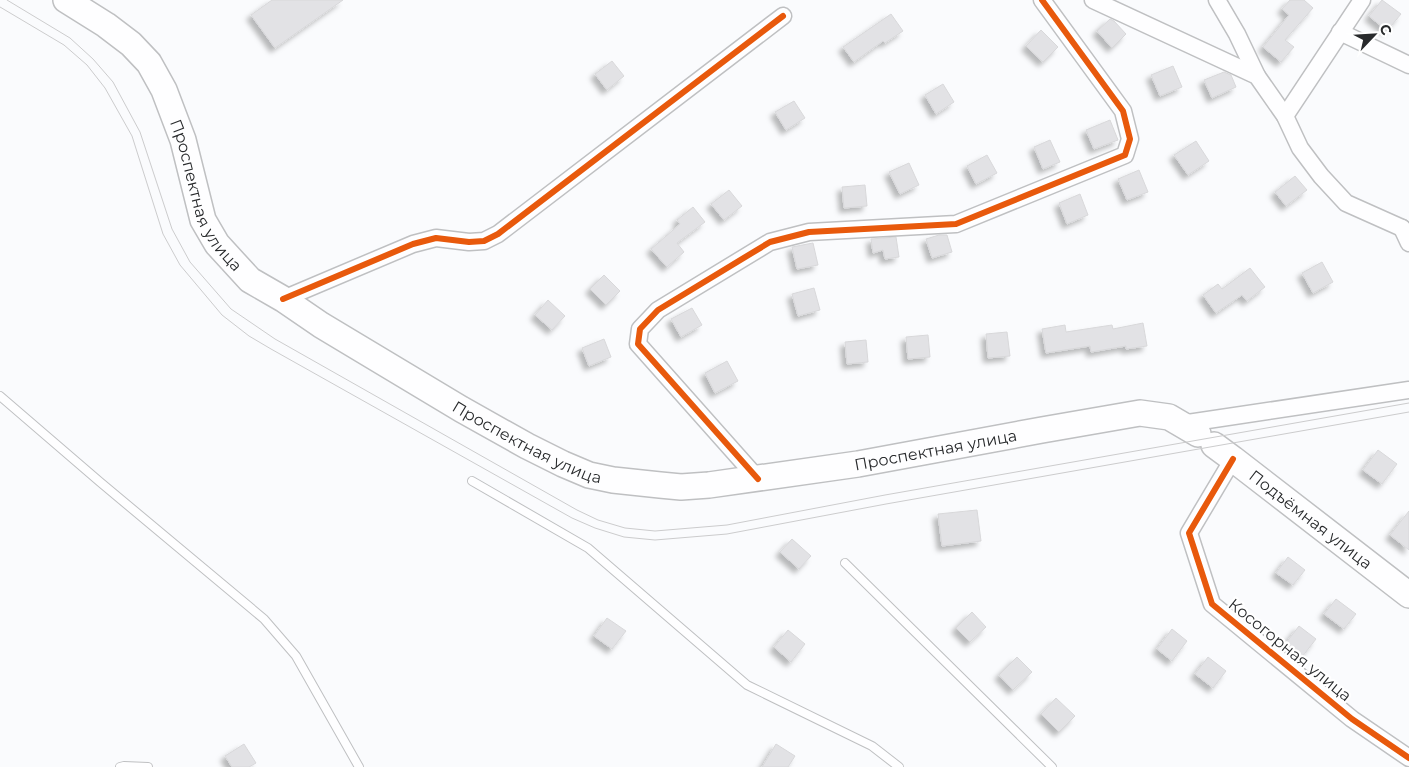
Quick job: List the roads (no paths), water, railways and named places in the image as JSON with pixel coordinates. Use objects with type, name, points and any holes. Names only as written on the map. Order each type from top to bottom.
[{"type":"main road","name":"Проспектная улица","points":[[66,0],[106,24],[131,44],[149,63],[164,90],[183,140],[203,220],[217,244],[250,280],[461,409],[563,464],[589,474],[613,480],[681,487],[758,479],[858,464],[1140,414],[1169,417],[1206,440]]},
{"type":"main road","name":"Подъёмная улица","points":[[1206,440],[1409,595]]},
{"type":"street","points":[[758,479],[638,344],[640,329],[658,310],[770,242],[809,232],[956,224],[1125,155],[1130,139],[1123,111],[1042,0]]},
{"type":"street","points":[[1093,0],[1257,76]]},
{"type":"street","points":[[1217,0],[1237,34],[1257,76],[1285,116],[1300,148],[1321,176],[1346,203],[1405,222],[1409,243]]},
{"type":"street","points":[[1285,116],[1362,0]]},
{"type":"street","points":[[283,299],[413,244],[436,238],[470,242],[484,241],[498,234],[783,16]]},
{"type":"street","points":[[1340,32],[1409,65]]},
{"type":"street","points":[[1206,440],[1409,390]]},
{"type":"street","name":"Косогорная улица","points":[[1206,440],[1190,533],[1212,604],[1352,719],[1409,758]]},
{"type":"lane","points":[[0,396],[264,619],[296,656],[359,767]]},
{"type":"lane","points":[[472,481],[588,548],[747,685],[872,746],[899,767]]},
{"type":"lane","points":[[845,563],[1052,767]]},
{"type":"lane","points":[[120,767],[148,767]]},
{"type":"tram line","points":[[7,0],[70,38],[93,59],[113,82],[140,132],[172,229],[190,262],[231,309],[275,339],[577,510],[598,520],[625,528],[655,531],[727,525],[885,495],[1409,403]]},
{"type":"tram line","points":[[0,7],[64,45],[87,65],[105,88],[132,136],[163,234],[180,265],[222,315],[249,336],[271,349],[572,518],[624,537],[655,540],[727,534],[886,504],[1409,412]]}]
